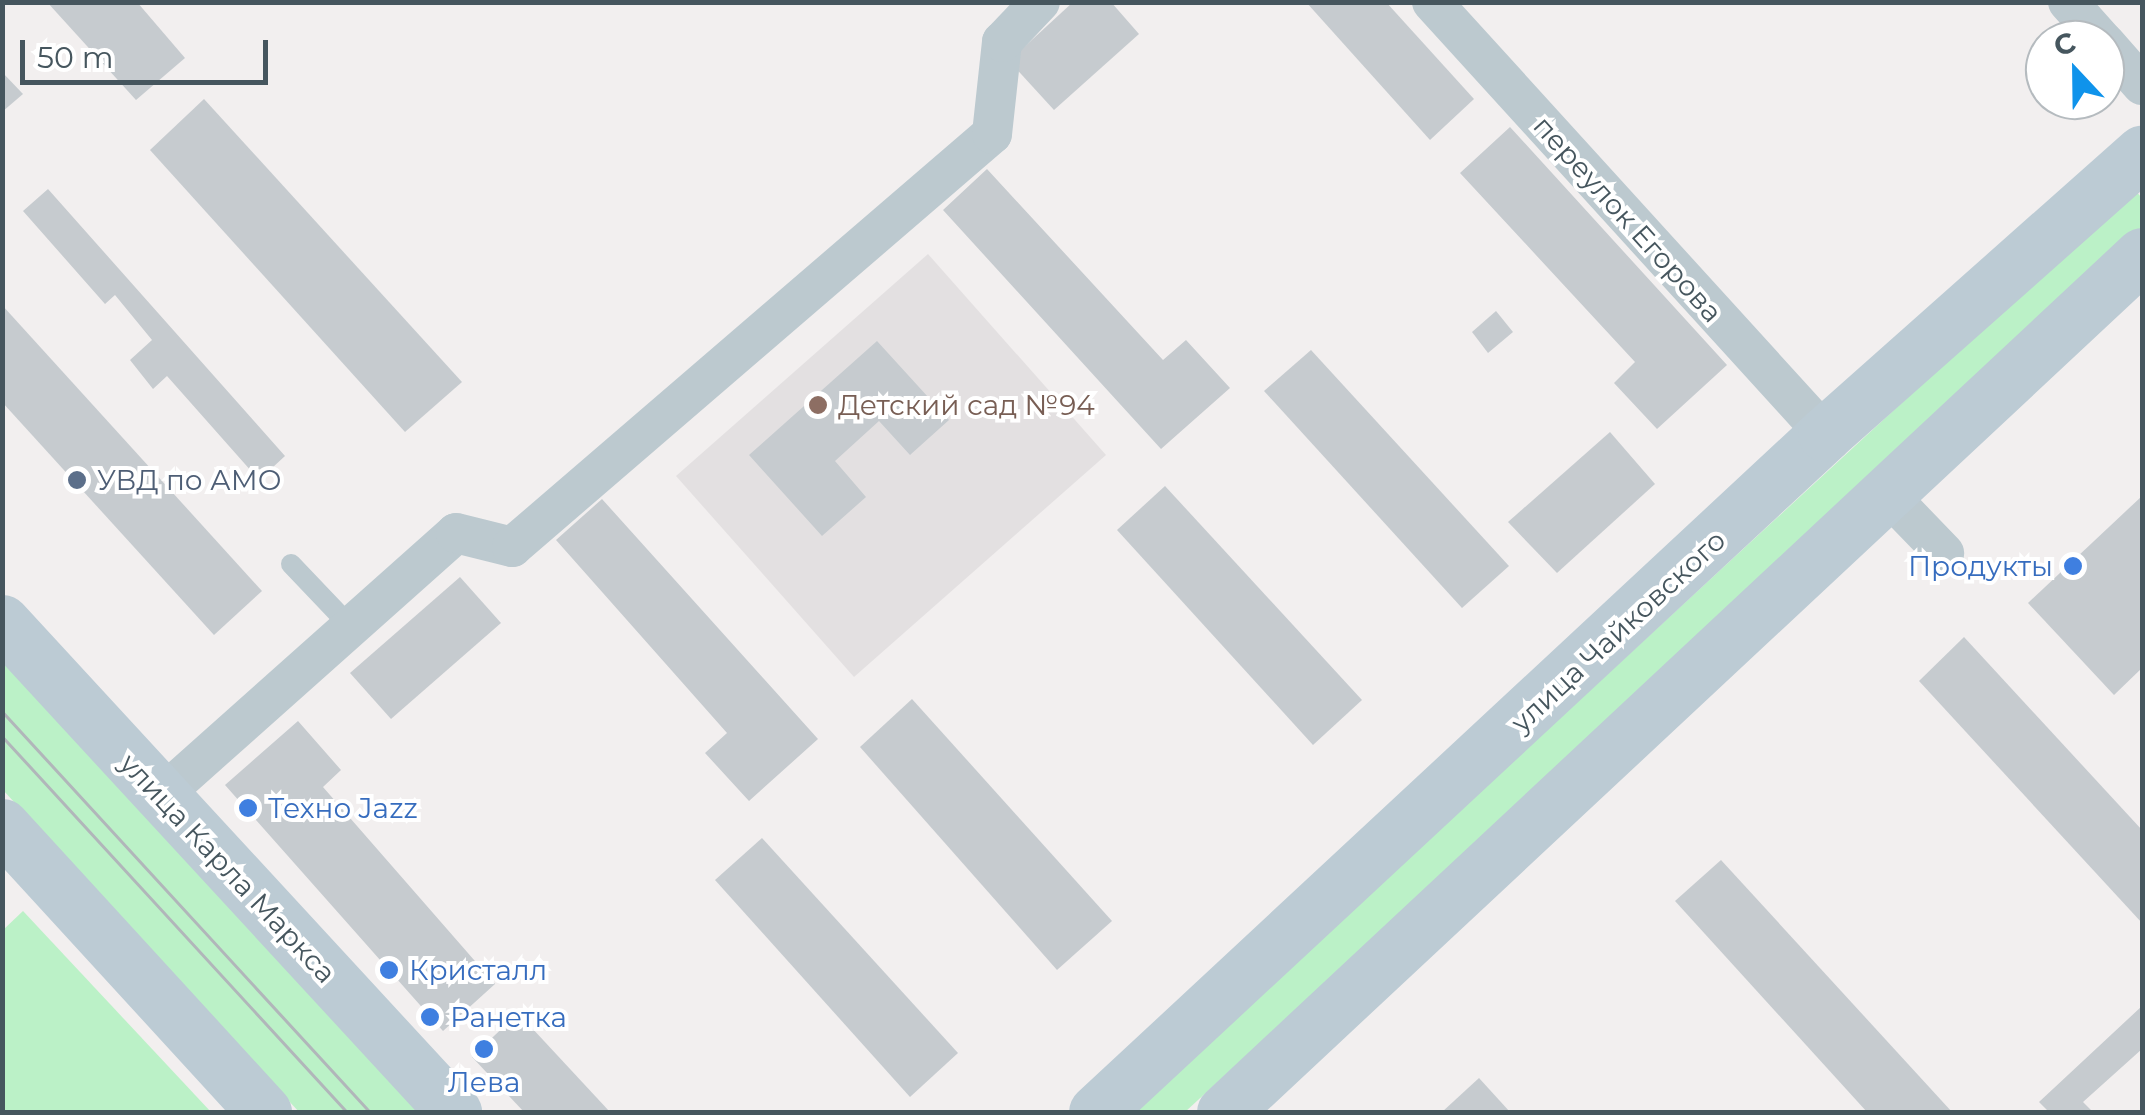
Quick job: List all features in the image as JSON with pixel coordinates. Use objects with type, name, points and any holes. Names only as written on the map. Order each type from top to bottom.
[{"type":"main road","name":"улица Чайковского","points":[[1096,1112],[1825,434],[2142,153]]},
{"type":"main road","points":[[1224,1112],[1890,498],[2142,255]]},
{"type":"main road","name":"улица Карла Маркса","points":[[2,622],[454,1112]]},
{"type":"main road","points":[[2,826],[264,1112]]},
{"type":"street","points":[[161,796],[456,533],[512,547],[992,134],[1002,42],[1040,2]]},
{"type":"street","name":"переулок Егорова","points":[[1432,2],[1825,434]]},
{"type":"street","points":[[2125,66],[2142,85]]},
{"type":"street","points":[[1890,498],[1944,553]]},
{"type":"lane","points":[[291,564],[351,627]]},
{"type":"shaded area","points":[[928,254],[1106,455],[854,677],[676,476]]},
{"type":"green space","points":[[2134,189],[2142,198],[2142,232],[1185,1112],[1132,1112]]},
{"type":"green space","points":[[3,658],[419,1112],[299,1112],[3,790]]},
{"type":"green space","points":[[23,911],[211,1112],[3,1112],[3,930]]},
{"type":"building","points":[[47,2],[137,2],[185,58],[136,100]]},
{"type":"building","points":[[1073,2],[1111,2],[1139,34],[1054,110],[1009,61]]},
{"type":"building","points":[[1306,2],[1386,2],[1474,99],[1430,140]]},
{"type":"building","points":[[2,72],[23,94],[2,112]]},
{"type":"building","points":[[204,99],[462,382],[405,432],[150,150]]},
{"type":"building","points":[[1510,127],[1727,365],[1657,429],[1614,383],[1635,362],[1460,173]]},
{"type":"building","points":[[987,169],[1163,360],[1186,340],[1230,388],[1161,449],[943,210]]},
{"type":"building","points":[[48,189],[285,456],[259,480],[167,376],[153,389],[130,360],[152,340],[115,295],[105,304],[23,211]]},
{"type":"building","points":[[2,305],[262,591],[214,635],[2,402]]},
{"type":"building","points":[[1496,311],[1513,332],[1488,353],[1472,332]]},
{"type":"building","points":[[877,341],[949,420],[910,455],[879,421],[835,461],[866,497],[822,536],[749,455]]},
{"type":"building","points":[[1311,350],[1509,566],[1462,608],[1264,391]]},
{"type":"building","points":[[1610,432],[1655,484],[1557,573],[1508,522]]},
{"type":"building","points":[[1165,486],[1362,700],[1313,745],[1117,530]]},
{"type":"building","points":[[2142,496],[2142,668],[2114,695],[2028,603]]},
{"type":"building","points":[[602,499],[818,739],[749,801],[705,753],[727,733],[556,540]]},
{"type":"building","points":[[460,577],[501,623],[391,719],[350,673]]},
{"type":"building","points":[[1964,637],[2142,830],[2142,923],[1919,681]]},
{"type":"building","points":[[912,699],[1112,921],[1057,970],[860,747]]},
{"type":"building","points":[[298,721],[341,770],[323,787],[495,984],[443,1031],[225,785]]},
{"type":"building","points":[[762,838],[958,1053],[910,1097],[715,880]]},
{"type":"building","points":[[1721,860],[1952,1112],[1867,1112],[1675,901]]},
{"type":"building","points":[[2142,1006],[2142,1049],[2083,1102],[2093,1112],[2049,1112],[2039,1102]]},
{"type":"building","points":[[518,1013],[610,1112],[524,1112],[472,1057]]},
{"type":"building","points":[[1479,1078],[1510,1112],[1442,1112]]},
{"type":"tram line","points":[[2,711],[370,1112]]},
{"type":"tram line","points":[[2,736],[347,1112]]},
{"type":"place","name":"Детский сад №94","points":[[818,405]]},
{"type":"place","name":"УВД по АМО","points":[[77,480]]},
{"type":"place","name":"Продукты","points":[[2073,566]]},
{"type":"place","name":"Техно Jazz","points":[[248,808]]},
{"type":"place","name":"Кристалл","points":[[389,970]]},
{"type":"place","name":"Ранетка","points":[[430,1017]]},
{"type":"place","name":"Лева","points":[[484,1049]]}]
